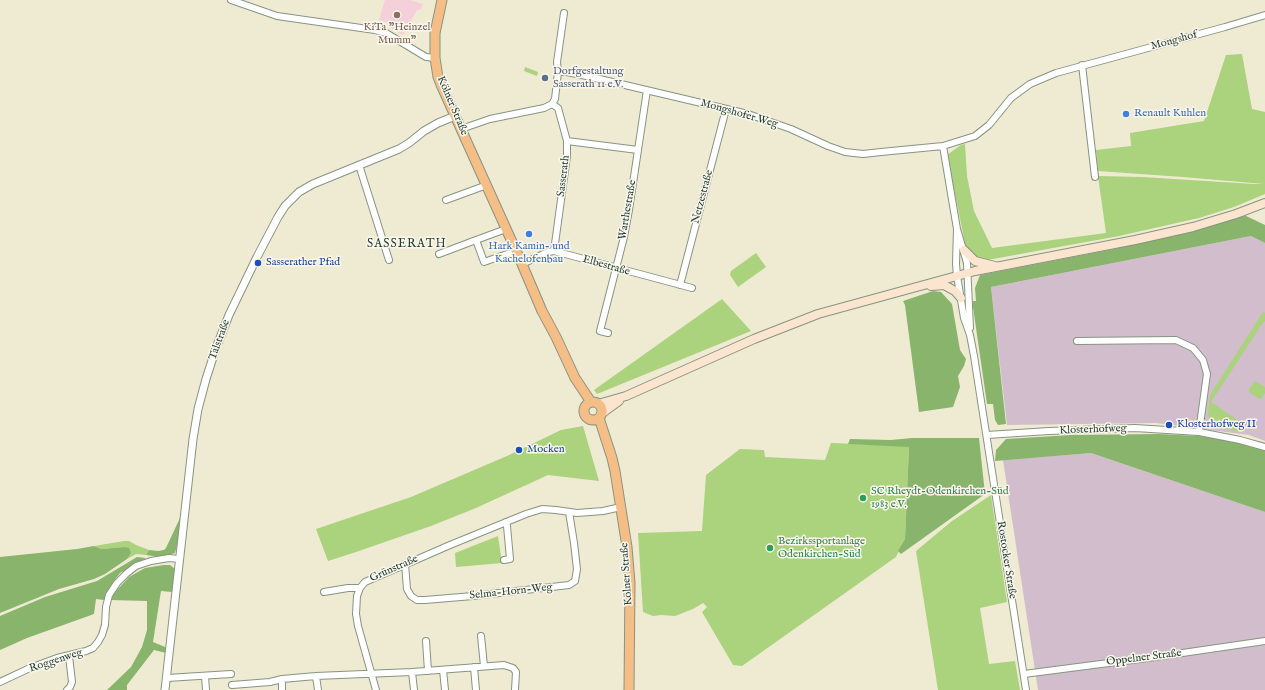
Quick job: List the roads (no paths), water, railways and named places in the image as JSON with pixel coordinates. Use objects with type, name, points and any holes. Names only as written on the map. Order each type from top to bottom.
[{"type":"main road","name":"Kölner Straße","points":[[442,0],[435,33],[435,58],[438,77],[542,311],[575,378],[581,400],[601,408],[597,417],[612,458],[621,507],[630,583],[629,690]]},
{"type":"main road","points":[[591,404],[626,396],[754,339],[818,314],[891,293],[998,266],[1135,240],[1192,227],[1236,214],[1265,203]]},
{"type":"main road","points":[[964,250],[975,261],[998,266]]},
{"type":"main road","points":[[891,293],[944,285],[955,291],[961,298]]},
{"type":"main road","points":[[597,417],[626,396]]},
{"type":"main road","name":"Kölner Straße","points":[[591,404],[586,415],[597,417]]},
{"type":"street","points":[[231,0],[277,16],[386,33],[426,57],[435,58]]},
{"type":"street","points":[[461,129],[490,119],[544,108],[552,104],[554,100],[558,72],[557,62],[564,13]]},
{"type":"street","name":"Mongshof","points":[[943,146],[975,136],[990,125],[1011,98],[1030,84],[1056,73],[1265,15]]},
{"type":"street","points":[[1082,65],[1095,177]]},
{"type":"street","name":"Mongshofer Weg","points":[[558,72],[567,72],[591,77],[766,120],[845,152],[862,154],[943,146]]},
{"type":"street","name":"Warthestraße","points":[[608,333],[600,331],[629,210],[647,90]]},
{"type":"street","name":"Sasserath","points":[[552,104],[558,108],[567,141],[566,169],[554,251]]},
{"type":"street","name":"Netzestraße","points":[[680,285],[726,109]]},
{"type":"street","name":"Talstraße","points":[[165,690],[193,439],[198,409],[206,378],[229,315],[272,228],[286,206],[297,194],[313,184],[399,149],[424,131],[455,116]]},
{"type":"street","points":[[567,141],[638,150]]},
{"type":"street","points":[[943,146],[957,229]]},
{"type":"street","points":[[359,165],[389,260]]},
{"type":"street","points":[[446,200],[487,185]]},
{"type":"street","points":[[439,254],[506,229]]},
{"type":"street","name":"Rostocker Straße","points":[[957,229],[964,250],[968,273],[970,334],[1026,690]]},
{"type":"street","name":"Rostocker Straße","points":[[957,229],[957,276],[964,318],[970,334]]},
{"type":"street","points":[[476,240],[484,262],[516,250]]},
{"type":"street","points":[[522,264],[548,252],[554,251]]},
{"type":"street","name":"Elbestraße","points":[[554,251],[616,269],[692,288]]},
{"type":"street","points":[[1077,341],[1176,340],[1193,348],[1203,360],[1208,374],[1199,432]]},
{"type":"street","name":"Klosterhofweg","points":[[987,435],[1135,428],[1199,432],[1240,440],[1265,447]]},
{"type":"street","name":"Grünstraße","points":[[376,690],[356,614],[356,603],[360,588],[365,582],[506,522],[542,509],[577,513],[603,511],[621,507]]},
{"type":"street","name":"Selma-Horn-Weg","points":[[405,564],[407,589],[410,596],[417,600],[473,596],[569,585],[575,581],[577,570],[569,512]]},
{"type":"street","points":[[504,560],[510,559],[506,522]]},
{"type":"street","name":"Roggenweg","points":[[0,682],[30,668],[57,658],[69,656],[93,648],[102,635],[105,625],[106,607],[109,595],[127,572],[136,566],[151,561],[169,558],[179,559]]},
{"type":"street","points":[[324,592],[348,588],[360,588]]},
{"type":"street","points":[[481,636],[484,666]]},
{"type":"street","points":[[426,641],[428,672]]},
{"type":"street","name":"Oppelner Straße","points":[[1024,674],[1265,641]]},
{"type":"street","points":[[67,690],[72,682],[69,656]]},
{"type":"street","points":[[232,685],[316,676],[428,672],[504,665],[514,668],[516,672],[515,690]]},
{"type":"street","points":[[474,667],[476,690]]},
{"type":"street","points":[[444,670],[446,690]]},
{"type":"street","points":[[412,672],[414,690]]},
{"type":"street","points":[[167,678],[230,674]]},
{"type":"street","points":[[205,676],[206,690]]},
{"type":"street","points":[[316,676],[318,690]]},
{"type":"street","points":[[282,679],[282,690]]},
{"type":"place","name":"KiTa \"Heinzel Mumm\"","points":[[397,15]]},
{"type":"place","name":"Dorfgestaltung Sasserath 11 e.V.","points":[[545,78]]},
{"type":"place","name":"Renault Kuhlen","points":[[1126,114]]},
{"type":"place","name":"Hark Kamin- und Kachelofenbau","points":[[529,234]]},
{"type":"place","name":"Sasserather Pfad","points":[[258,263]]},
{"type":"place","name":"Klosterhofweg II","points":[[1169,425]]},
{"type":"place","name":"Mocken","points":[[519,450]]},
{"type":"place","name":"SC Rheydt-Odenkirchen-Süd 1983 e.V.","points":[[863,498]]},
{"type":"place","name":"Bezirkssportanlage Odenkirchen-Süd","points":[[770,548]]},
{"type":"district","name":"SASSERATH","points":[[407,245]]}]
